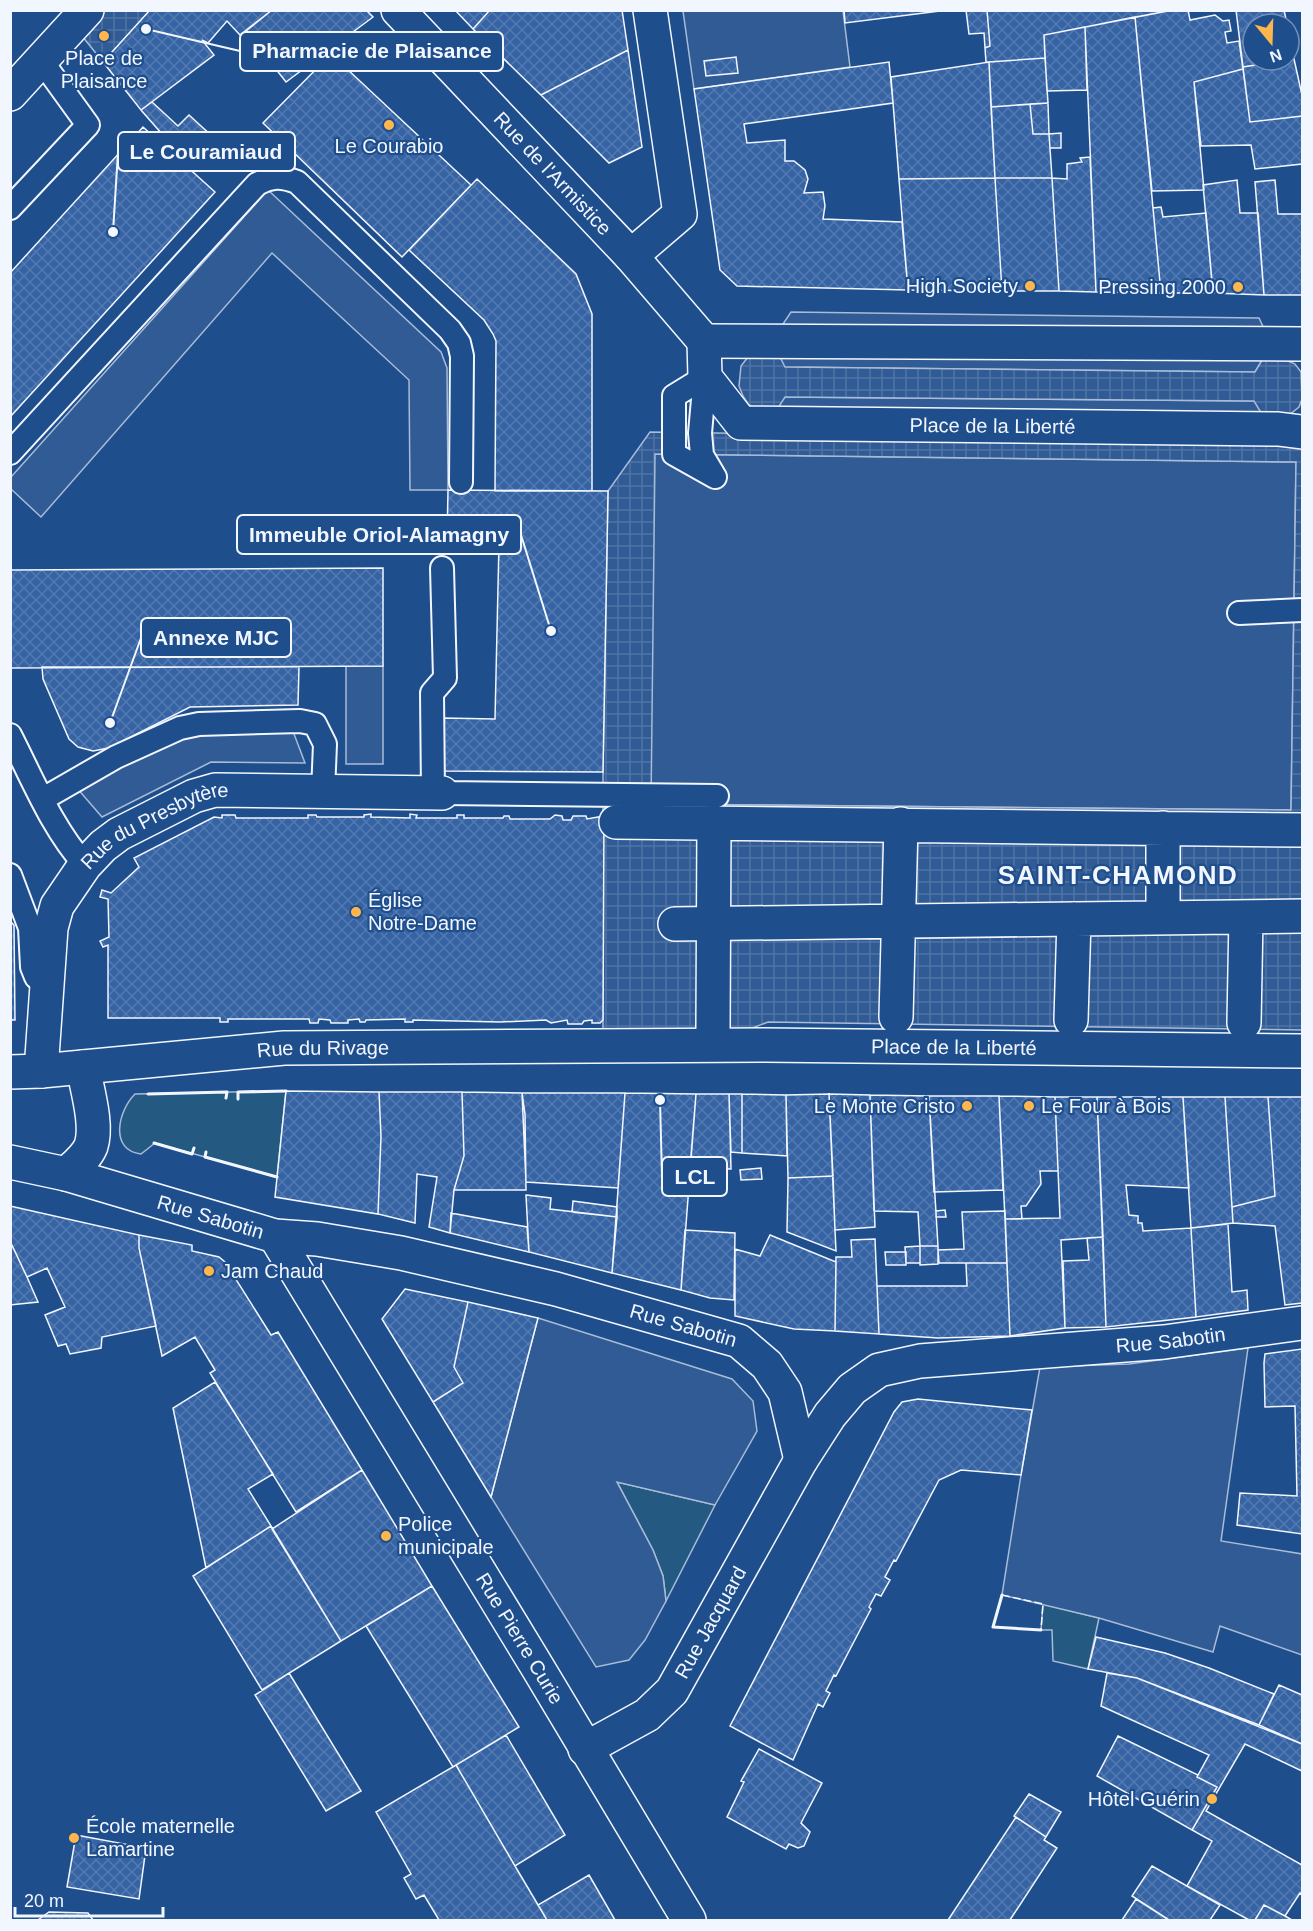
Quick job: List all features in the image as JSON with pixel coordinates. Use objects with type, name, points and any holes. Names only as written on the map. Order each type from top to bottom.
[{"type":"street","points":[[10,94],[87,10]]},
{"type":"street","name":"Rue de l'Armistice","points":[[398,10],[631,256],[705,341]]},
{"type":"street","points":[[631,256],[680,214],[650,10]]},
{"type":"street","points":[[705,377],[705,341],[1302,344]]},
{"type":"street","name":"Place de la Liberté","points":[[705,377],[741,423],[1294,427]]},
{"type":"street","name":"Rue du Presbytère","points":[[21,1074],[48,981],[51,928],[57,906],[85,865],[102,846],[119,834],[194,796],[215,790],[437,793]]},
{"type":"street","points":[[713,1030],[715,809]]},
{"type":"street","points":[[616,822],[715,809],[901,824],[1302,830]]},
{"type":"street","points":[[896,1017],[901,824]]},
{"type":"street","points":[[1163,828],[1163,918]]},
{"type":"street","points":[[675,924],[1302,916]]},
{"type":"street","points":[[1244,1023],[1246,917]]},
{"type":"street","points":[[1071,1020],[1074,919]]},
{"type":"street","name":"Place de la Liberté","points":[[605,1045],[1302,1051]]},
{"type":"street","name":"Rue du Rivage","points":[[21,1074],[284,1048],[605,1045]]},
{"type":"street","points":[[66,1173],[82,1160],[91,1145],[94,1126],[83,1067]]},
{"type":"street","points":[[10,1093],[23,1081],[21,1074]]},
{"type":"street","name":"Rue Sabotin","points":[[10,1162],[66,1173],[275,1236],[317,1239],[401,1253],[556,1289],[739,1341],[767,1365],[785,1392],[801,1460]]},
{"type":"street","name":"Rue Pierre Curie","points":[[275,1236],[689,1920]]},
{"type":"street","name":"Rue Sabotin","points":[[801,1460],[830,1415],[852,1389],[879,1370],[920,1361],[1164,1342],[1302,1323]]},
{"type":"street","name":"Rue Jacquard","points":[[585,1749],[647,1715],[672,1691],[801,1460]]},
{"type":"lane","points":[[10,208],[88,125],[41,60]]},
{"type":"lane","points":[[10,453],[257,184],[269,177],[283,177],[297,182],[450,330],[459,343],[462,356],[461,482]]},
{"type":"lane","points":[[705,377],[675,396],[674,454],[715,477]]},
{"type":"lane","points":[[442,568],[445,678],[432,693],[437,793],[715,809]]},
{"type":"lane","points":[[1239,613],[1302,610]]},
{"type":"lane","points":[[43,799],[116,758],[170,733],[210,723],[300,722],[315,724],[325,744],[323,792]]},
{"type":"lane","points":[[10,735],[63,837],[85,865]]},
{"type":"lane","points":[[10,875],[30,928],[32,967],[36,977],[48,981]]},
{"type":"shaded area","name":"Place de Plaisance","points":[[62,11],[150,11],[103,62]]},
{"type":"shaded area","points":[[683,11],[843,11],[850,67],[694,89]]},
{"type":"shaded area","points":[[268,190],[441,352],[447,368],[448,490],[410,490],[409,380],[272,253],[41,517],[11,489],[11,477]]},
{"type":"shaded area","points":[[791,312],[1259,318],[1266,333],[781,327]]},
{"type":"shaded area","points":[[777,351],[1264,357],[1255,372],[784,367]]},
{"type":"shaded area","points":[[777,351],[785,367],[1255,372],[1264,357],[1282,358],[1295,364],[1301,372],[1302,399],[1299,407],[1289,415],[1263,416],[1254,401],[785,397],[776,411],[757,410],[748,404],[739,386],[741,366],[748,357]]},
{"type":"shaded area","points":[[784,397],[1255,401],[1263,416],[776,411]]},
{"type":"shaded area","points":[[650,432],[1277,442],[1302,447],[1302,1030],[768,1022],[732,1036],[603,1033],[603,772],[608,491]],"holes":[[[655,454],[1296,462],[1291,810],[651,804]]]},
{"type":"shaded area","points":[[654,454],[1296,462],[1291,810],[650,804]]},
{"type":"shaded area","points":[[346,666],[383,666],[383,764],[346,764]]},
{"type":"shaded area","points":[[291,726],[305,763],[211,762],[102,817],[76,787],[177,736]]},
{"type":"shaded area","points":[[286,1091],[277,1177],[155,1143],[141,1154],[131,1151],[124,1145],[121,1138],[121,1119],[129,1101],[135,1094]]},
{"type":"shaded area","points":[[538,1318],[732,1379],[753,1401],[757,1431],[715,1505],[617,1482],[653,1550],[663,1576],[666,1601],[645,1640],[629,1660],[596,1667],[491,1497]]},
{"type":"shaded area","points":[[1248,1348],[1221,1541],[1302,1554],[1302,1655],[1220,1626],[1213,1652],[1099,1618],[1002,1595],[1040,1367],[1129,1364]]},
{"type":"shaded area","points":[[617,1482],[715,1505],[666,1601],[663,1576],[653,1550]]},
{"type":"shaded area","points":[[1043,1604],[1099,1618],[1088,1669],[1053,1661],[1052,1630],[1041,1630]]},
{"type":"building","points":[[150,10],[272,10],[240,35],[227,21],[208,43],[202,40],[214,55],[141,110],[103,62]]},
{"type":"building","points":[[272,10],[366,10],[373,17],[286,82],[246,31]]},
{"type":"building","points":[[455,10],[490,10],[473,29]]},
{"type":"building","points":[[490,10],[622,10],[628,50],[541,95],[473,29]]},
{"type":"building","points":[[844,10],[948,10],[845,23]]},
{"type":"building","points":[[966,10],[987,10],[990,46],[985,48],[984,33],[969,34]]},
{"type":"building","points":[[987,10],[1173,10],[1044,35],[1045,58],[986,62],[985,48],[990,46]]},
{"type":"building","points":[[1173,10],[1188,10],[1190,20],[1215,15],[1223,21],[1229,20],[1231,31],[1225,32],[1227,43],[1239,41],[1241,70],[1194,82],[1204,190],[1152,191],[1135,17]]},
{"type":"building","points":[[1236,10],[1284,10],[1284,12],[1241,12],[1241,51]]},
{"type":"building","points":[[1135,17],[1161,293],[1096,292],[1085,27]]},
{"type":"building","points":[[1085,27],[1087,90],[1047,91],[1044,35]]},
{"type":"building","points":[[628,50],[642,147],[609,163],[541,95]]},
{"type":"building","points":[[331,54],[471,185],[402,257],[263,123]]},
{"type":"building","points":[[736,57],[738,73],[706,76],[704,61]]},
{"type":"building","points":[[1045,58],[1048,103],[991,107],[989,62]]},
{"type":"building","points":[[889,62],[893,103],[744,124],[747,143],[785,140],[785,161],[794,161],[805,170],[808,179],[804,193],[823,192],[825,206],[823,219],[902,222],[908,290],[737,286],[720,270],[694,89]]},
{"type":"building","points":[[989,62],[995,178],[899,179],[891,77]]},
{"type":"building","points":[[1241,70],[1243,72],[1250,122],[1302,116],[1302,164],[1255,169],[1251,145],[1201,146],[1194,82]]},
{"type":"building","points":[[1244,72],[1297,72],[1302,95],[1302,116],[1250,122]]},
{"type":"building","points":[[152,102],[178,126],[189,115],[214,138],[184,159],[141,110]]},
{"type":"building","points":[[1048,103],[1049,134],[1033,134],[1030,104]]},
{"type":"building","points":[[1030,104],[1033,134],[1049,134],[1052,178],[995,178],[991,107]]},
{"type":"building","points":[[143,127],[215,192],[10,417],[10,273]]},
{"type":"building","points":[[1061,133],[1061,148],[1050,148],[1049,134]]},
{"type":"building","points":[[1090,157],[1096,292],[1059,291],[1052,178],[1067,179],[1067,164],[1082,162],[1080,158]]},
{"type":"building","points":[[995,178],[1052,178],[1059,291],[1002,291]]},
{"type":"building","points":[[995,178],[1002,291],[908,290],[899,179]]},
{"type":"building","points":[[477,179],[576,274],[592,314],[592,491],[495,491],[496,341],[484,320],[409,250]]},
{"type":"building","points":[[1237,180],[1240,213],[1258,213],[1264,295],[1213,293],[1203,185]]},
{"type":"building","points":[[1275,180],[1278,214],[1302,214],[1302,295],[1264,295],[1255,182]]},
{"type":"building","points":[[1161,207],[1163,217],[1206,213],[1213,293],[1161,293],[1153,208]]},
{"type":"building","points":[[448,490],[608,491],[603,772],[444,771],[444,718],[495,719],[499,543],[447,541]]},
{"type":"building","points":[[383,568],[383,666],[10,668],[10,570]]},
{"type":"building","points":[[42,667],[299,667],[298,705],[190,707],[109,748],[93,751],[78,747],[69,739],[43,679]]},
{"type":"building","name":"Église Notre-Dame","points":[[371,814],[371,817],[410,818],[410,814],[417,815],[416,818],[457,818],[457,815],[464,815],[464,818],[509,816],[510,819],[550,819],[555,815],[562,816],[563,820],[571,820],[573,816],[586,816],[587,819],[604,816],[603,1020],[600,1023],[592,1023],[592,1020],[584,1021],[582,1024],[568,1024],[567,1020],[551,1023],[546,1020],[500,1022],[413,1020],[413,1022],[405,1022],[405,1019],[360,1022],[359,1019],[348,1020],[348,1023],[331,1023],[330,1020],[319,1019],[318,1023],[310,1023],[309,1019],[228,1019],[228,1022],[220,1022],[220,1018],[108,1018],[108,945],[103,947],[100,941],[109,937],[108,899],[100,897],[102,890],[111,893],[139,867],[134,858],[214,817],[222,818],[222,815],[235,815],[236,818],[308,818],[308,815],[364,817],[364,815]]},
{"type":"building","points":[[10,921],[14,925],[15,1020],[10,1020]]},
{"type":"building","points":[[286,1091],[379,1092],[381,1136],[378,1214],[275,1197]]},
{"type":"building","points":[[379,1092],[462,1092],[464,1156],[454,1190],[450,1233],[429,1227],[437,1177],[417,1174],[415,1223],[378,1214],[381,1136]]},
{"type":"building","points":[[462,1092],[522,1093],[525,1114],[526,1190],[454,1190],[464,1156]]},
{"type":"building","points":[[522,1093],[625,1093],[618,1188],[526,1182]]},
{"type":"building","points":[[625,1093],[696,1094],[681,1290],[612,1273]]},
{"type":"building","points":[[696,1094],[729,1094],[731,1169],[690,1168]]},
{"type":"building","points":[[729,1094],[742,1094],[742,1153],[731,1152]]},
{"type":"building","points":[[742,1094],[786,1095],[787,1156],[742,1153]]},
{"type":"building","points":[[829,1094],[833,1176],[788,1178],[786,1095]]},
{"type":"building","points":[[829,1094],[870,1095],[875,1227],[835,1230]]},
{"type":"building","points":[[870,1095],[929,1096],[938,1246],[920,1246],[918,1212],[874,1211]]},
{"type":"building","points":[[929,1096],[999,1096],[1003,1190],[934,1192]]},
{"type":"building","points":[[999,1096],[1055,1097],[1058,1171],[1040,1171],[1041,1184],[1026,1206],[1021,1206],[1022,1219],[1005,1219]]},
{"type":"building","points":[[1055,1097],[1097,1097],[1103,1237],[1061,1240],[1065,1328],[1010,1336],[1005,1219],[1060,1218]]},
{"type":"building","points":[[1097,1097],[1183,1097],[1189,1188],[1126,1185],[1129,1215],[1138,1216],[1138,1223],[1142,1223],[1143,1231],[1191,1228],[1196,1317],[1106,1327]]},
{"type":"building","points":[[1183,1097],[1225,1097],[1233,1223],[1191,1228]]},
{"type":"building","points":[[1225,1097],[1268,1097],[1275,1196],[1232,1207]]},
{"type":"building","points":[[1268,1097],[1302,1097],[1302,1303],[1285,1305],[1275,1226],[1233,1223],[1232,1207],[1275,1196]]},
{"type":"building","points":[[761,1168],[762,1179],[741,1180],[740,1170]]},
{"type":"building","points":[[833,1176],[836,1251],[787,1232],[788,1178]]},
{"type":"building","points":[[526,1195],[551,1198],[550,1209],[617,1217],[612,1273],[529,1252]]},
{"type":"building","points":[[573,1201],[617,1207],[617,1217],[572,1212]]},
{"type":"building","points":[[10,1206],[139,1235],[139,1248],[156,1326],[102,1337],[101,1348],[70,1354],[66,1344],[58,1346],[45,1315],[65,1307],[47,1268],[27,1277],[10,1241]]},
{"type":"building","points":[[945,1210],[946,1217],[936,1217],[936,1211]]},
{"type":"building","points":[[1005,1211],[1007,1263],[939,1263],[938,1250],[964,1249],[962,1212]]},
{"type":"building","points":[[451,1213],[527,1227],[529,1252],[450,1233]]},
{"type":"building","points":[[1228,1224],[1232,1292],[1247,1290],[1248,1310],[1196,1317],[1191,1228]]},
{"type":"building","points":[[685,1230],[735,1233],[734,1300],[710,1298],[681,1290]]},
{"type":"building","points":[[139,1235],[192,1245],[192,1251],[219,1257],[225,1262],[271,1335],[278,1332],[362,1470],[296,1512],[210,1373],[215,1370],[195,1337],[162,1356],[139,1248]]},
{"type":"building","points":[[770,1235],[836,1262],[835,1331],[794,1329],[735,1316],[735,1249],[760,1256]]},
{"type":"building","points":[[1103,1237],[1106,1327],[1065,1328],[1063,1261],[1089,1260],[1087,1238]]},
{"type":"building","points":[[875,1239],[879,1334],[835,1331],[836,1257],[852,1257],[851,1240]]},
{"type":"building","points":[[10,1241],[27,1277],[38,1302],[10,1305]]},
{"type":"building","points":[[920,1246],[920,1263],[906,1263],[905,1247]]},
{"type":"building","points":[[920,1246],[938,1246],[938,1264],[920,1265]]},
{"type":"building","points":[[885,1252],[906,1252],[906,1265],[886,1265]]},
{"type":"building","points":[[966,1263],[1007,1263],[1010,1336],[938,1338],[879,1334],[877,1286],[967,1286]]},
{"type":"building","points":[[405,1289],[468,1302],[454,1367],[463,1383],[433,1402],[382,1319]]},
{"type":"building","points":[[468,1302],[538,1318],[491,1497],[433,1402],[463,1383],[454,1367]]},
{"type":"building","points":[[1302,1349],[1302,1534],[1237,1525],[1240,1493],[1297,1496],[1295,1406],[1265,1407],[1264,1363],[1265,1354]]},
{"type":"building","points":[[215,1382],[273,1474],[248,1489],[271,1526],[206,1568],[173,1408]]},
{"type":"building","points":[[918,1399],[1032,1410],[1021,1475],[961,1470],[939,1480],[896,1561],[894,1560],[885,1577],[890,1580],[881,1596],[876,1594],[869,1607],[871,1609],[836,1676],[834,1675],[826,1691],[830,1693],[823,1707],[818,1704],[793,1760],[730,1726],[894,1412],[902,1402]]},
{"type":"building","points":[[362,1470],[432,1586],[341,1641],[272,1529]]},
{"type":"building","points":[[271,1526],[341,1641],[262,1690],[193,1576]]},
{"type":"building","points":[[432,1586],[519,1727],[453,1767],[366,1626]]},
{"type":"building","points":[[1096,1637],[1165,1653],[1274,1694],[1259,1725],[1137,1678],[1088,1669]]},
{"type":"building","points":[[289,1673],[361,1791],[326,1811],[255,1695]]},
{"type":"building","name":"Hôtel Guérin","points":[[1107,1673],[1137,1678],[1302,1744],[1302,1771],[1245,1744],[1206,1811],[1302,1865],[1302,1894],[1300,1893],[1285,1916],[1264,1905],[1255,1920],[1249,1920],[1187,1886],[1212,1841],[1192,1830],[1217,1787],[1197,1777],[1209,1755],[1101,1706]]},
{"type":"building","points":[[1279,1685],[1302,1695],[1302,1744],[1259,1725]]},
{"type":"building","points":[[506,1735],[565,1835],[515,1866],[456,1765]]},
{"type":"building","points":[[1118,1736],[1198,1775],[1197,1777],[1217,1787],[1192,1830],[1097,1776]]},
{"type":"building","points":[[759,1749],[822,1783],[801,1823],[810,1832],[804,1846],[798,1848],[789,1844],[786,1849],[727,1817],[744,1782],[741,1781]]},
{"type":"building","points":[[456,1765],[547,1920],[439,1920],[424,1895],[416,1899],[404,1878],[411,1874],[376,1812]]},
{"type":"building","points":[[1029,1794],[1061,1812],[1046,1837],[1014,1816]]},
{"type":"building","points":[[1016,1817],[1046,1837],[1044,1840],[1057,1848],[1010,1920],[948,1920]]},
{"type":"building","points":[[76,1835],[146,1848],[139,1899],[67,1887]]},
{"type":"building","points":[[1152,1866],[1220,1905],[1210,1920],[1169,1920],[1132,1896]]},
{"type":"building","points":[[589,1875],[615,1920],[547,1920],[538,1905]]},
{"type":"building","points":[[1136,1899],[1169,1920],[1122,1920]]},
{"type":"building","points":[[1264,1905],[1285,1916],[1292,1920],[1255,1920]]},
{"type":"building","points":[[49,1912],[88,1913],[93,1920],[38,1920]]},
{"type":"fence","points":[[1002,1595],[1043,1604],[1041,1630]]},
{"type":"wall","points":[[238,1099],[238,1092],[286,1091]]},
{"type":"wall","points":[[148,1094],[227,1092],[226,1098]]},
{"type":"wall","points":[[154,1143],[192,1154],[194,1148]]},
{"type":"wall","points":[[206,1152],[205,1157],[277,1177]]},
{"type":"wall","points":[[1002,1595],[993,1627],[1041,1630]]},
{"type":"place","name":"Pharmacie de Plaisance","points":[[146,29]]},
{"type":"place","name":"Place de Plaisance","points":[[104,36]]},
{"type":"place","name":"Le Courabio","points":[[389,125]]},
{"type":"place","name":"Le Couramiaud","points":[[113,232]]},
{"type":"place","name":"High Society","points":[[1030,286]]},
{"type":"place","name":"Pressing 2000","points":[[1238,287]]},
{"type":"place","name":"Immeuble Oriol-Alamagny","points":[[551,631]]},
{"type":"place","name":"Annexe MJC","points":[[110,723]]},
{"type":"place","name":"Église Notre-Dame","points":[[356,912]]},
{"type":"place","name":"LCL","points":[[660,1100]]},
{"type":"place","name":"Le Monte Cristo","points":[[967,1106]]},
{"type":"place","name":"Le Four à Bois","points":[[1029,1106]]},
{"type":"place","name":"Jam Chaud","points":[[209,1271]]},
{"type":"place","name":"Police municipale","points":[[386,1536]]},
{"type":"place","name":"Hôtel Guérin","points":[[1212,1799]]},
{"type":"place","name":"École maternelle Lamartine","points":[[74,1838]]},
{"type":"district","name":"SAINT-CHAMOND","points":[[1118,875]]}]
